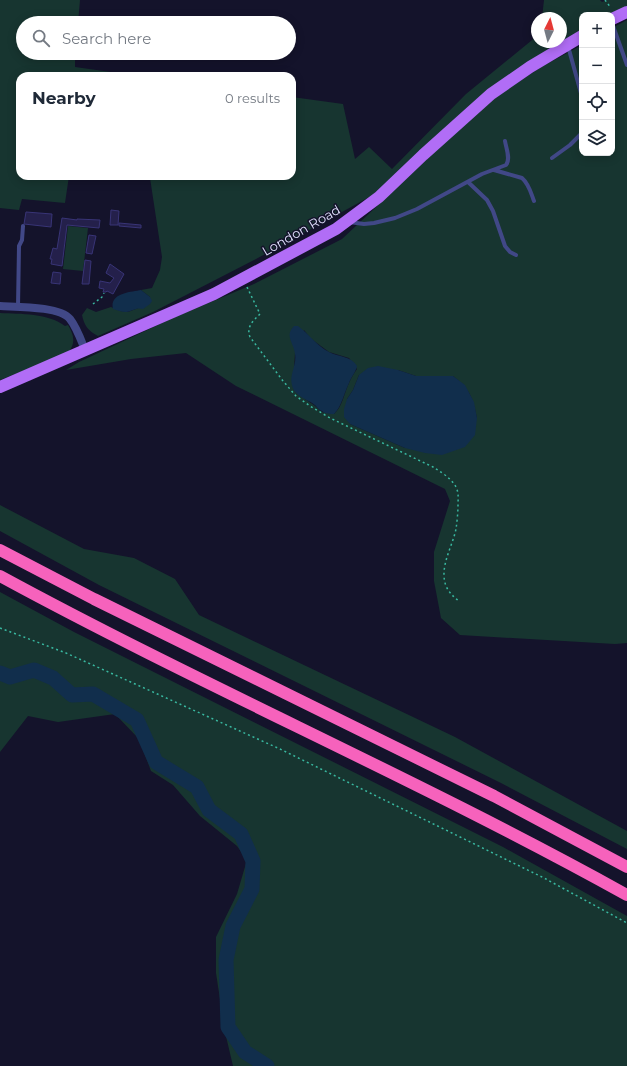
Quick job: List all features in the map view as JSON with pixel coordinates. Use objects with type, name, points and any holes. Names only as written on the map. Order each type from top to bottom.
[{"type":"highway","points":[[0,550],[101,602],[494,796],[627,867]]},
{"type":"highway","points":[[0,576],[115,636],[472,812],[627,895]]},
{"type":"main road","points":[[615,18],[627,12]]},
{"type":"main road","name":"London Road","points":[[567,44],[579,38]]},
{"type":"main road","name":"London Road","points":[[0,387],[214,294],[336,229],[379,197],[491,94],[561,48]]},
{"type":"street","points":[[0,306],[63,313],[70,318],[79,334],[85,350]]},
{"type":"lane","points":[[615,31],[627,65]]},
{"type":"lane","points":[[567,44],[579,84]]},
{"type":"lane","points":[[552,158],[570,145],[579,136]]},
{"type":"lane","points":[[347,221],[364,224],[395,218],[417,209],[482,174],[506,165],[508,162],[505,141]]},
{"type":"lane","points":[[494,170],[522,178],[528,184],[534,201]]},
{"type":"lane","points":[[468,182],[487,200],[493,211],[505,246],[510,252],[516,254]]},
{"type":"lane","points":[[18,307],[19,246],[22,240],[23,226]]},
{"type":"path","points":[[243,278],[260,314],[249,328],[250,337],[296,396],[330,418],[433,467],[447,477],[455,486],[458,492],[456,530],[447,557],[444,572],[446,585],[450,593],[460,602]]},
{"type":"path","points":[[93,304],[102,297],[104,293]]},
{"type":"path","points":[[0,628],[66,653],[280,749],[544,878],[627,923]]},
{"type":"green space","points":[[0,0],[80,0],[79,16],[16,16],[16,60],[75,60],[75,67],[111,72],[16,72],[16,180],[68,180],[65,203],[22,199],[19,210],[0,208]]},
{"type":"green space","points":[[544,0],[600,0],[602,2],[607,0],[627,0],[627,8],[615,14],[615,12],[579,12],[579,35],[567,42],[567,12],[543,12]]},
{"type":"green space","points":[[627,20],[627,643],[615,644],[460,635],[441,618],[434,581],[434,552],[450,501],[445,489],[236,386],[186,353],[131,359],[66,370],[79,362],[175,317],[254,284],[342,239],[456,132],[497,96],[543,66],[579,47],[579,156],[615,156],[615,26]],"holes":[[[304,330],[310,338],[329,352],[349,358],[357,369],[347,387],[337,411],[334,414],[322,412],[305,399],[294,369],[295,353]],[[398,370],[416,376],[453,376],[470,394],[477,418],[405,448],[350,424],[347,399],[353,390],[359,375]]]},
{"type":"green space","points":[[531,41],[531,48],[557,48],[517,72],[373,195],[256,259],[153,312],[98,336],[87,327],[82,315],[87,308],[96,312],[111,307],[120,311],[128,312],[138,308],[150,297],[141,290],[152,288],[160,270],[162,257],[150,180],[296,180],[296,98],[343,104],[355,159],[369,147],[392,169],[466,94]]},
{"type":"green space","points":[[68,226],[88,228],[83,271],[63,269]]},
{"type":"green space","points":[[0,313],[42,316],[65,326],[68,325],[72,332],[73,339],[71,349],[68,353],[0,380]]},
{"type":"green space","points":[[0,505],[84,549],[134,558],[175,579],[199,615],[455,737],[627,831],[627,849],[501,783],[99,585],[0,531]]},
{"type":"green space","points":[[0,592],[74,632],[503,847],[627,916],[627,1066],[233,1066],[225,1032],[216,973],[216,937],[237,894],[247,860],[237,846],[200,816],[173,785],[151,771],[139,739],[115,714],[58,722],[28,716],[0,752]]},
{"type":"water","points":[[141,290],[150,297],[152,301],[143,309],[136,309],[126,312],[113,309],[114,300],[117,296]]},
{"type":"water","points":[[294,326],[298,326],[325,349],[333,354],[352,360],[357,366],[341,403],[334,414],[323,412],[315,405],[298,395],[293,389],[291,377],[295,358],[290,340],[290,333]]},
{"type":"water","points":[[378,366],[398,370],[416,376],[453,376],[465,385],[474,402],[477,418],[475,435],[465,447],[442,455],[405,448],[350,424],[344,417],[344,409],[347,399],[353,390],[359,375],[368,368]]},
{"type":"building","points":[[111,210],[119,211],[118,225],[110,225]]},
{"type":"building","points":[[26,212],[52,214],[51,227],[24,224]]},
{"type":"building","points":[[62,218],[77,220],[100,220],[99,228],[67,225],[62,266],[51,264],[52,259],[50,259],[53,248],[57,249]]},
{"type":"building","points":[[119,223],[141,225],[141,228],[119,226]]},
{"type":"building","points":[[89,235],[96,236],[92,254],[86,253]]},
{"type":"building","points":[[85,260],[91,261],[89,284],[82,284]]},
{"type":"building","points":[[110,264],[124,274],[113,294],[107,291],[103,292],[104,289],[99,288],[100,281],[110,283],[114,278],[106,273]]},
{"type":"building","points":[[53,272],[61,273],[60,284],[51,283]]},
{"type":"waterway","points":[[0,673],[10,677],[34,670],[53,678],[72,695],[93,694],[137,720],[156,762],[197,787],[209,810],[241,834],[253,861],[252,889],[233,926],[226,960],[228,1027],[245,1052],[267,1066]]}]
